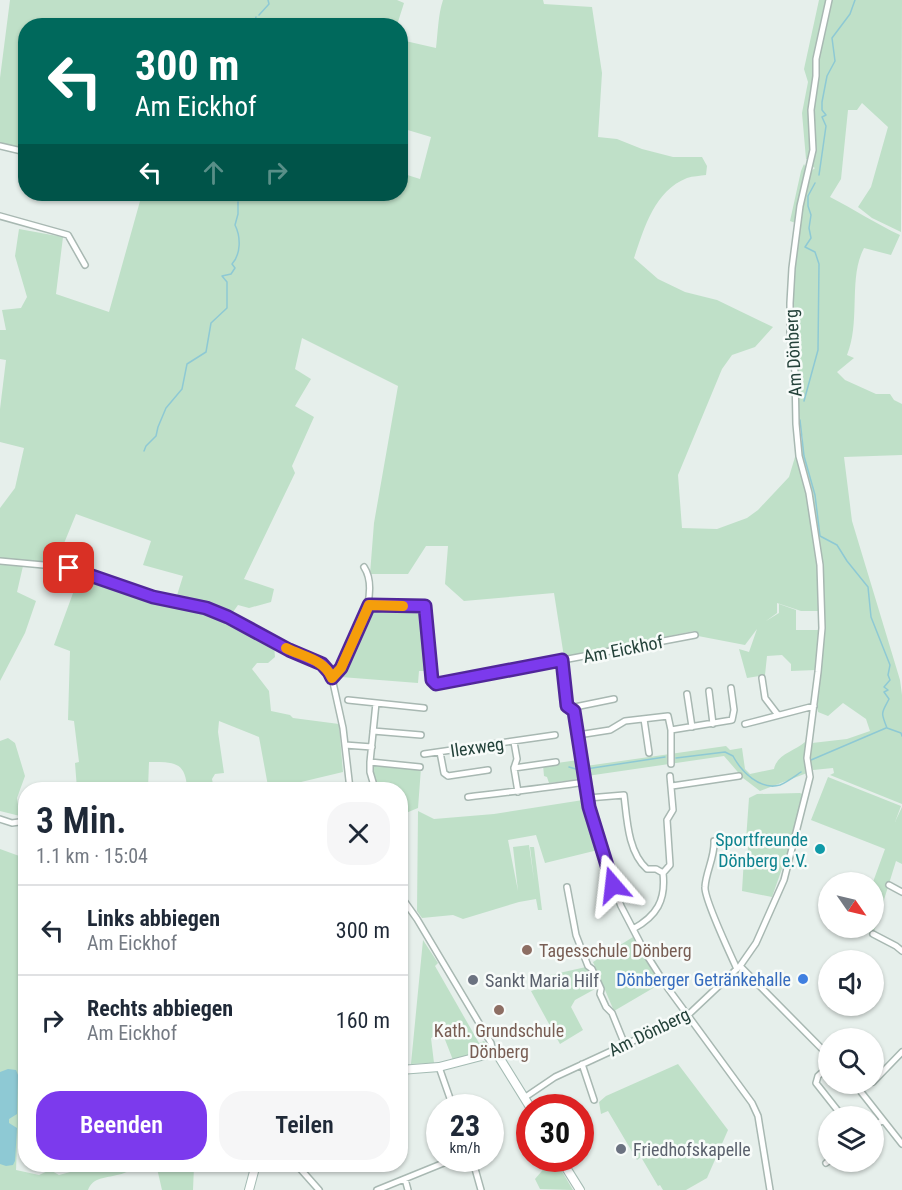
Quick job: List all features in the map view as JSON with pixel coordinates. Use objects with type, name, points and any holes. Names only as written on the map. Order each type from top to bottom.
[{"type":"street","name":"Am Dönberg","points":[[530,1094],[555,1077],[687,1016],[739,968],[767,920],[786,872],[810,777],[807,758],[822,628],[820,565],[812,511],[799,456],[795,372],[790,337],[790,303],[800,206],[813,150],[811,110],[816,59],[829,0]]},
{"type":"street","points":[[0,146],[18,150]]},
{"type":"street","points":[[0,216],[68,235],[85,265]]},
{"type":"street","points":[[0,561],[62,566],[153,597],[206,608],[322,664],[332,678],[343,728],[349,782]]},
{"type":"street","points":[[332,678],[341,668],[369,605],[367,573],[364,567]]},
{"type":"street","name":"Am Eickhof","points":[[369,605],[425,606],[432,680],[436,684],[695,635]]},
{"type":"street","points":[[562,660],[567,706],[574,711],[588,798],[613,885],[646,954],[687,1016],[752,1103],[758,1116],[770,1190]]},
{"type":"street","points":[[762,678],[765,698],[778,715]]},
{"type":"street","points":[[671,730],[732,720],[734,710],[731,688]]},
{"type":"street","points":[[709,691],[713,724]]},
{"type":"street","points":[[687,694],[692,727]]},
{"type":"street","points":[[570,708],[614,699]]},
{"type":"street","points":[[348,700],[424,708]]},
{"type":"street","points":[[373,782],[370,762],[376,703]]},
{"type":"street","points":[[745,724],[814,706]]},
{"type":"street","points":[[578,735],[610,730],[626,721],[668,716],[671,730],[671,764]]},
{"type":"street","points":[[644,719],[649,753]]},
{"type":"street","points":[[373,731],[421,735]]},
{"type":"street","name":"Ilexweg","points":[[424,754],[555,735]]},
{"type":"street","name":"Ilexweg","points":[[514,742],[517,759],[514,768],[518,792]]},
{"type":"street","points":[[345,746],[372,747]]},
{"type":"street","name":"Ilexweg","points":[[440,752],[444,773],[448,776],[488,770]]},
{"type":"street","points":[[370,762],[420,766]]},
{"type":"street","name":"Ilexweg","points":[[514,768],[556,762]]},
{"type":"street","points":[[633,929],[644,923],[657,910],[664,892],[663,873],[670,865],[667,820],[673,810],[670,776]]},
{"type":"street","points":[[672,786],[739,776]]},
{"type":"street","points":[[468,797],[585,782]]},
{"type":"street","points":[[588,798],[624,795],[631,838],[639,861],[647,869],[656,869],[663,873]]},
{"type":"street","points":[[0,819],[12,823],[18,822]]},
{"type":"street","points":[[714,842],[715,853],[705,889],[739,968],[818,1045]]},
{"type":"street","points":[[889,885],[902,892]]},
{"type":"street","points":[[567,886],[576,935],[588,966],[592,969],[601,988],[600,994],[606,1007],[612,1013],[625,1045]]},
{"type":"street","points":[[408,906],[491,1043],[494,1053],[499,1057],[522,1094]]},
{"type":"street","points":[[881,938],[902,951]]},
{"type":"street","points":[[884,1073],[899,1061],[902,1052]]},
{"type":"street","points":[[408,1069],[439,1067],[494,1053]]},
{"type":"street","points":[[582,1064],[592,1094]]},
{"type":"street","points":[[439,1067],[448,1094]]},
{"type":"street","points":[[825,1094],[834,1106]]},
{"type":"street","points":[[884,1121],[902,1144]]},
{"type":"street","points":[[376,1190],[426,1170]]},
{"type":"street","points":[[249,1190],[254,1172]]},
{"type":"street","points":[[303,1172],[319,1190]]},
{"type":"street","points":[[476,1172],[481,1190]]},
{"type":"street","points":[[569,1172],[580,1190]]},
{"type":"street","points":[[405,1179],[408,1190]]},
{"type":"green space","points":[[10,0],[397,0],[404,3],[399,18],[18,18],[18,149],[0,145],[0,78]]},
{"type":"green space","points":[[443,0],[543,0],[544,4],[592,7],[602,73],[598,137],[617,139],[642,149],[673,157],[702,157],[707,166],[706,175],[687,178],[676,184],[658,201],[646,223],[634,258],[658,279],[685,292],[717,300],[773,327],[755,347],[732,355],[722,369],[678,475],[682,528],[717,529],[747,518],[758,510],[789,477],[795,457],[795,443],[803,440],[798,413],[791,320],[795,262],[801,225],[790,221],[804,164],[809,173],[815,168],[811,166],[812,160],[806,159],[802,113],[808,82],[804,69],[819,0],[902,0],[901,232],[872,218],[858,207],[871,187],[888,127],[862,103],[857,110],[848,110],[841,179],[830,197],[900,235],[891,255],[864,248],[859,260],[853,328],[847,355],[854,358],[837,372],[845,380],[876,394],[890,394],[894,400],[902,404],[902,455],[844,457],[852,521],[900,680],[902,804],[830,775],[834,773],[833,768],[813,770],[810,759],[812,743],[847,739],[870,731],[866,719],[843,703],[828,716],[818,712],[823,628],[823,567],[817,579],[818,611],[801,611],[777,603],[777,613],[766,621],[779,613],[779,604],[796,610],[796,630],[819,630],[816,670],[791,671],[791,664],[782,655],[767,656],[765,675],[747,678],[739,649],[749,652],[757,629],[745,645],[698,636],[694,631],[564,657],[554,593],[464,601],[445,584],[448,546],[426,546],[408,574],[370,574],[374,523],[398,386],[302,338],[295,369],[311,379],[295,406],[314,417],[292,466],[295,473],[244,579],[274,589],[271,602],[249,608],[238,605],[233,612],[262,629],[260,636],[274,645],[275,657],[268,663],[257,663],[252,669],[269,691],[271,711],[290,715],[293,718],[339,724],[343,772],[301,782],[267,782],[259,737],[219,721],[218,732],[224,773],[215,774],[213,782],[186,782],[184,773],[177,765],[149,762],[148,782],[76,782],[75,763],[79,762],[74,721],[68,720],[70,651],[54,645],[80,574],[153,600],[174,605],[183,576],[143,565],[151,541],[76,514],[56,563],[0,559],[0,508],[15,488],[24,448],[0,442],[0,409],[6,360],[0,359],[0,330],[6,330],[2,310],[21,308],[27,297],[15,256],[19,229],[63,237],[56,294],[109,312],[140,201],[408,201],[408,175],[420,179],[431,137],[408,130],[408,42],[436,48]]},
{"type":"green space","points":[[0,563],[23,566],[17,592],[36,601],[25,633],[0,681]]},
{"type":"green space","points":[[363,609],[420,609],[425,671],[419,671],[418,683],[341,677],[339,674],[342,671],[337,669]]},
{"type":"green space","points":[[8,738],[15,743],[25,776],[23,782],[18,782],[18,816],[0,811],[0,741]]},
{"type":"green space","points":[[805,742],[807,773],[760,791],[743,778],[724,756],[587,776],[586,766],[726,746],[730,750],[742,748],[745,769],[750,774],[774,769],[782,756]]},
{"type":"green space","points":[[578,760],[581,779],[549,783],[547,777],[544,776],[543,765]]},
{"type":"green space","points":[[373,764],[421,768],[418,808],[408,812],[408,782],[375,782]]},
{"type":"green space","points":[[828,777],[901,806],[895,822],[902,807],[902,864],[896,861],[884,900],[884,872],[877,872],[885,849],[811,820]]},
{"type":"green space","points":[[757,794],[802,794],[790,846],[772,897],[742,891],[744,858],[748,849],[746,840],[749,798]]},
{"type":"green space","points":[[583,800],[598,850],[545,863],[536,835],[508,840],[518,891],[513,847],[529,845],[534,880],[530,847],[534,847],[542,910],[538,910],[536,899],[463,919],[453,915],[422,918],[417,911],[418,811],[434,819],[494,814]]},
{"type":"green space","points":[[0,849],[18,856],[16,1170],[39,1175],[46,1172],[59,1175],[70,1172],[126,1172],[96,1180],[88,1190],[0,1190]]},
{"type":"green space","points":[[633,937],[660,984],[614,1011],[593,962]]},
{"type":"green space","points":[[423,940],[438,963],[435,966],[479,1043],[484,1041],[486,1043],[484,1050],[453,1060],[442,1032],[431,1038],[434,1063],[411,1064]]},
{"type":"green space","points":[[586,967],[595,989],[575,1000],[571,1007],[583,1030],[560,1044],[531,991],[549,985],[546,976]]},
{"type":"green space","points":[[678,1064],[728,1130],[707,1178],[686,1190],[663,1190],[660,1185],[658,1186],[641,1157],[637,1160],[608,1111],[601,1114],[599,1102],[606,1096]]},
{"type":"green space","points":[[158,1172],[194,1172],[193,1190],[162,1190]]},
{"type":"green space","points":[[541,1172],[562,1172],[573,1190],[540,1189],[535,1179]]},
{"type":"water","points":[[8,1069],[16,1070],[18,1075],[17,1114],[9,1119],[9,1123],[17,1128],[15,1161],[13,1165],[6,1166],[0,1164],[0,1072]]},
{"type":"waterway","points":[[259,15],[269,4],[268,0]]},
{"type":"waterway","points":[[819,175],[826,126],[822,117],[826,115],[822,110],[822,102],[827,76],[835,61],[832,38],[850,14],[855,0]]},
{"type":"waterway","points":[[804,401],[818,350],[819,264],[815,252],[805,247],[811,238],[808,196],[815,183]]},
{"type":"waterway","points":[[144,451],[156,436],[166,408],[182,389],[187,364],[206,352],[211,323],[227,308],[227,282],[222,276],[231,274],[235,268],[232,264],[239,245],[235,225],[238,202]]},
{"type":"waterway","points":[[800,420],[804,456],[815,495],[820,536],[837,545],[868,587],[871,617],[890,665],[888,675],[890,680],[884,687],[888,690],[884,692],[889,699],[883,710],[883,718],[887,728],[901,733],[902,736]]},
{"type":"waterway","points":[[811,760],[886,728]]},
{"type":"waterway","points":[[676,758],[725,752],[733,756],[752,778],[765,785],[773,786],[783,784],[801,772]]},
{"type":"waterway","points":[[586,769],[665,757]]},
{"type":"waterway","points":[[569,767],[576,769]]},
{"type":"slow traffic","points":[[286,648],[322,664],[332,678],[341,668],[369,605],[403,606]]},
{"type":"place","name":"Sportfreunde Dönberg e.V.","points":[[820,849]]},
{"type":"place","name":"Tagesschule Dönberg","points":[[527,950]]},
{"type":"place","name":"Dönberger Getränkehalle","points":[[803,979]]},
{"type":"place","name":"Sankt Maria Hilf","points":[[473,980]]},
{"type":"place","name":"Kath. Grundschule Dönberg","points":[[499,1010]]},
{"type":"place","name":"Friedhofskapelle","points":[[621,1149]]},
{"type":"route","points":[[69,568],[153,597],[206,608],[228,617],[289,650],[322,664],[332,678],[341,668],[369,605],[425,606],[432,680],[436,684],[562,660],[567,706],[574,711],[589,807],[613,885]]}]
